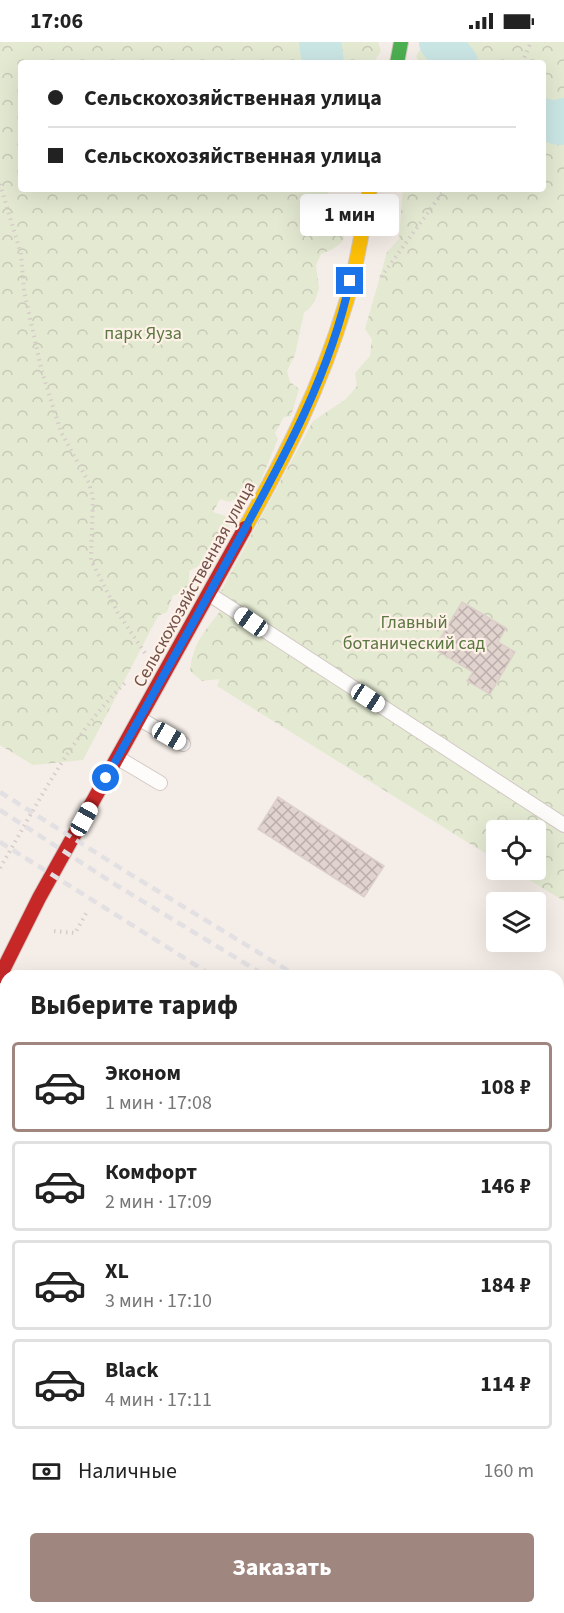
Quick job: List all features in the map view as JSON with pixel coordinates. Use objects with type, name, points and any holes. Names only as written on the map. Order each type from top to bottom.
[{"type":"main road","points":[[397,60],[400,44]]},
{"type":"main road","name":"Сельскохозяйственная улица","points":[[3,970],[39,898],[285,456],[319,383],[345,304],[369,192]]},
{"type":"lane","points":[[209,594],[564,825]]},
{"type":"lane","points":[[140,719],[183,744]]},
{"type":"lane","points":[[118,758],[160,783]]},
{"type":"path","points":[[523,60],[531,42]]},
{"type":"path","points":[[0,184],[21,254],[24,291],[42,372],[61,432],[89,483],[93,498],[91,560],[118,613],[146,654],[141,663]]},
{"type":"path","points":[[377,283],[443,192]]},
{"type":"path","points":[[0,868],[75,740],[101,706],[127,681]]},
{"type":"path","points":[[75,933],[88,910]]},
{"type":"green space","name":"парк Яуза","points":[[0,42],[378,42],[381,51],[375,60],[18,60],[18,192],[328,192],[328,206],[346,230],[343,241],[333,249],[321,254],[316,265],[319,288],[315,301],[304,312],[295,355],[287,371],[290,382],[299,389],[291,416],[284,417],[275,433],[278,439],[257,490],[229,502],[220,499],[213,512],[225,516],[231,523],[219,544],[209,549],[202,564],[189,571],[189,584],[183,593],[173,595],[167,612],[158,616],[83,760],[33,765],[0,745]]},
{"type":"green space","name":"Главный ботанический сад","points":[[425,42],[564,42],[564,901],[529,880],[546,880],[546,820],[486,820],[486,854],[217,686],[220,679],[202,681],[190,671],[197,645],[221,610],[220,593],[313,421],[346,399],[357,386],[355,373],[370,356],[372,339],[365,329],[387,252],[399,239],[403,192],[546,192],[546,60],[418,60],[416,56]]},
{"type":"building","points":[[462,602],[506,628],[498,642],[515,652],[490,694],[467,681],[473,672],[434,649]]},
{"type":"building","points":[[278,797],[384,866],[364,897],[258,829]]},
{"type":"waterway","points":[[320,42],[323,60]]},
{"type":"waterway","points":[[440,42],[455,60]]},
{"type":"waterway","points":[[546,120],[559,124],[564,119]]},
{"type":"railway","points":[[0,792],[287,970]]},
{"type":"railway","points":[[0,810],[116,885],[256,970]]},
{"type":"railway","points":[[0,842],[203,970]]},
{"type":"traffic: fast","points":[[398,60],[401,42]]},
{"type":"traffic: slow","points":[[245,528],[288,447],[325,365],[349,292],[369,192]]},
{"type":"traffic: jam","points":[[3,970],[39,898],[245,528]]},
{"type":"route","points":[[106,778],[285,456],[319,383],[345,304],[350,281]]}]
